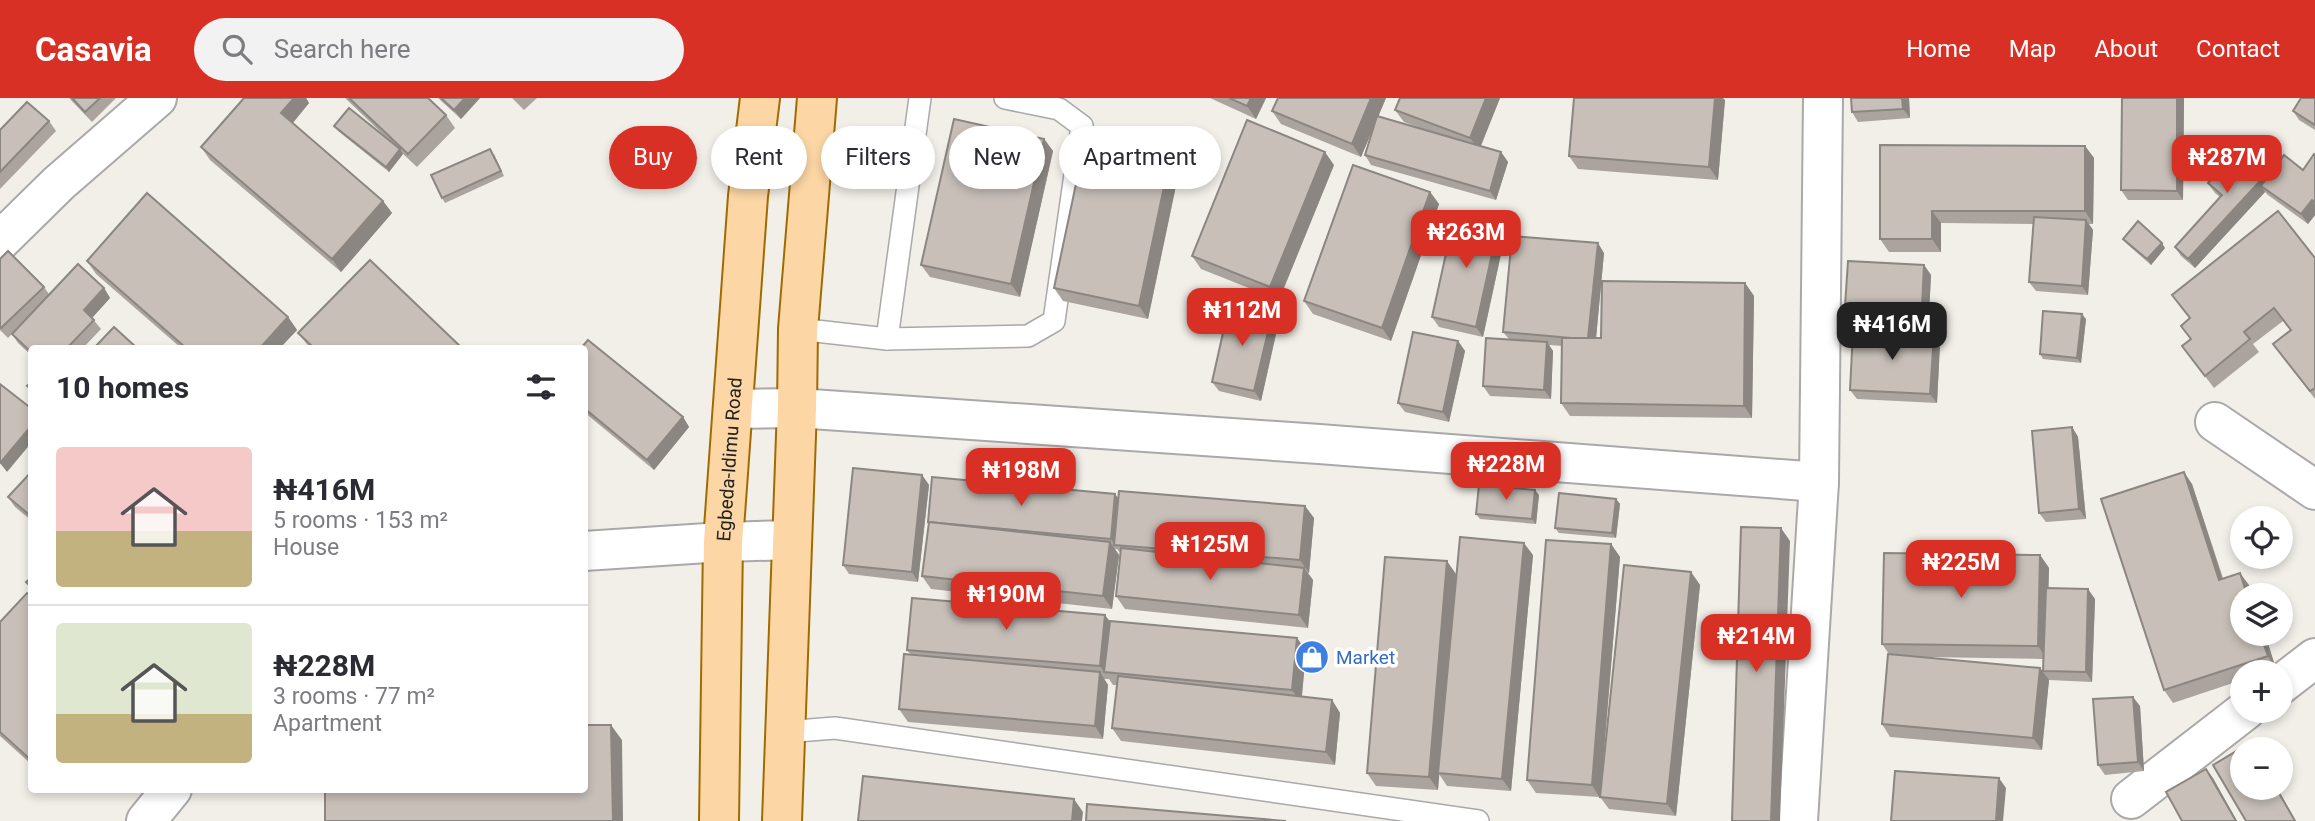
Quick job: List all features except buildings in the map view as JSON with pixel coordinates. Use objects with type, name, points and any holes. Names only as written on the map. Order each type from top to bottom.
[{"type":"main road","name":"Egbeda-Idimu Road","points":[[719,821],[723,542],[748,196],[760,98]]},
{"type":"main road","points":[[782,821],[798,330],[817,98]]},
{"type":"street","points":[[0,240],[59,183],[158,98]]},
{"type":"street","points":[[1798,821],[1819,482],[1823,98]]},
{"type":"street","points":[[733,409],[797,408],[1819,482]]},
{"type":"street","points":[[2216,422],[2315,491]]},
{"type":"street","points":[[588,551],[792,540]]},
{"type":"street","points":[[2293,675],[2315,658]]},
{"type":"street","points":[[2131,799],[2230,722]]},
{"type":"street","points":[[146,821],[169,793]]},
{"type":"lane","points":[[887,339],[920,98]]},
{"type":"lane","points":[[798,330],[887,339],[1028,336],[1054,321],[1082,126],[1059,109],[1005,98]]},
{"type":"lane","points":[[784,732],[835,728],[1478,821]]},
{"type":"place","name":"Market","points":[[1312,657]]}]
